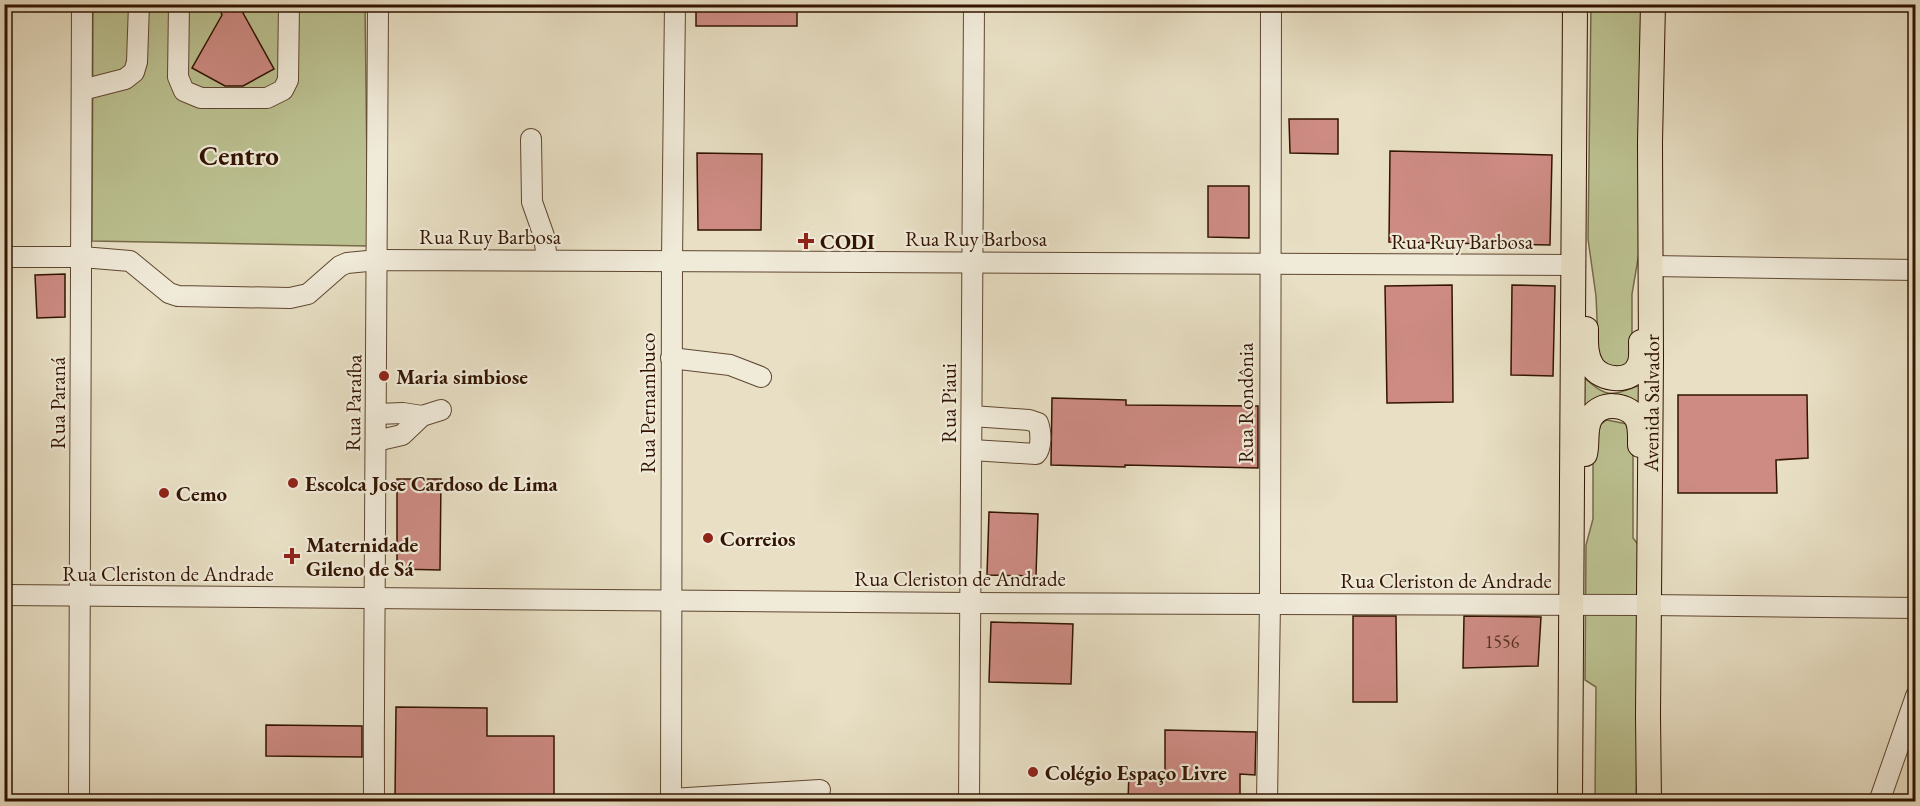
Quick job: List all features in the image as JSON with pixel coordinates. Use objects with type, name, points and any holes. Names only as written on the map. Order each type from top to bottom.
[{"type":"main road","points":[[1570,801],[1575,4]]},
{"type":"main road","name":"Avenida Salvador","points":[[1648,801],[1650,142],[1653,4]]},
{"type":"main road","points":[[1573,300],[1586,321],[1586,353],[1593,368],[1604,376],[1620,378],[1632,374],[1639,366],[1644,319],[1651,307]]},
{"type":"main road","points":[[1572,479],[1586,450],[1587,428],[1591,418],[1597,411],[1610,406],[1623,407],[1635,416],[1639,425],[1642,454],[1650,469]]},
{"type":"street","name":"Rua Paraná","points":[[78,801],[82,4]]},
{"type":"street","points":[[82,90],[124,79],[134,72],[137,62],[139,4]]},
{"type":"street","points":[[179,4],[178,77],[184,91],[201,98],[267,98],[283,90],[288,80],[289,4]]},
{"type":"street","name":"Rua Paraíba","points":[[374,801],[373,598],[378,260],[378,4]]},
{"type":"street","name":"Rua Pernambuco","points":[[671,800],[671,358],[675,4]]},
{"type":"street","name":"Rua Piaui","points":[[969,801],[974,4]]},
{"type":"street","name":"Rua Rondônia","points":[[1267,801],[1270,603],[1271,4]]},
{"type":"street","points":[[531,139],[532,202],[544,236],[547,260]]},
{"type":"street","points":[[4,257],[82,257]]},
{"type":"street","name":"Rua Ruy Barbosa","points":[[82,257],[129,261],[169,293],[178,296],[290,298],[308,294],[340,266],[347,263],[378,260],[1574,265]]},
{"type":"street","points":[[1651,266],[1916,270]]},
{"type":"street","points":[[671,358],[730,365],[761,377]]},
{"type":"street","points":[[376,414],[431,413],[402,435],[376,441]]},
{"type":"street","points":[[972,416],[1029,420],[1038,423],[1040,432],[1040,448],[1036,454],[972,450]]},
{"type":"street","name":"Rua Cleriston de Andrade","points":[[4,595],[971,603],[1649,604],[1916,608]]},
{"type":"street","points":[[1879,801],[1916,696]]},
{"type":"street","points":[[671,800],[820,790]]},
{"type":"green space","points":[[93,5],[365,5],[368,246],[92,241]]},
{"type":"green space","points":[[1591,5],[1642,5],[1639,253],[1632,294],[1632,359],[1621,371],[1599,364],[1596,296],[1588,239]]},
{"type":"green space","points":[[1580,374],[1596,388],[1608,393],[1621,392],[1641,385],[1640,408],[1580,417]]},
{"type":"green space","points":[[1607,420],[1627,424],[1633,443],[1633,538],[1640,547],[1636,801],[1595,801],[1596,687],[1585,680],[1586,545],[1593,519],[1593,439],[1595,428]]},
{"type":"building","points":[[218,4],[247,4],[243,13],[274,69],[243,86],[225,86],[192,68],[222,15]]},
{"type":"building","points":[[696,4],[797,4],[797,26],[696,26]]},
{"type":"building","points":[[1289,119],[1338,119],[1338,154],[1290,153]]},
{"type":"building","points":[[1390,151],[1552,155],[1550,245],[1389,242]]},
{"type":"building","points":[[697,153],[762,154],[761,230],[698,230]]},
{"type":"building","points":[[1208,186],[1249,186],[1249,238],[1208,237]]},
{"type":"building","points":[[65,274],[65,317],[37,318],[35,275]]},
{"type":"building","points":[[1452,285],[1453,402],[1387,403],[1385,286]]},
{"type":"building","points":[[1512,285],[1555,286],[1553,376],[1511,375]]},
{"type":"building","points":[[1678,395],[1807,395],[1808,458],[1776,460],[1777,493],[1678,493]]},
{"type":"building","points":[[1052,398],[1126,400],[1126,405],[1258,406],[1258,468],[1051,465]]},
{"type":"building","points":[[397,479],[441,479],[440,570],[397,569]]},
{"type":"building","points":[[989,512],[1038,514],[1036,576],[987,575]]},
{"type":"building","points":[[1353,616],[1396,616],[1397,702],[1353,702]]},
{"type":"building","points":[[1464,616],[1541,617],[1538,666],[1463,668]]},
{"type":"building","points":[[991,622],[1073,624],[1071,684],[989,682]]},
{"type":"building","points":[[396,707],[487,708],[487,736],[554,736],[554,801],[395,800]]},
{"type":"building","points":[[266,725],[362,726],[362,757],[266,756]]},
{"type":"building","points":[[1165,730],[1256,732],[1255,775],[1240,774],[1240,801],[1128,801],[1129,772],[1165,772]]},
{"type":"place","name":"CODI","points":[[806,241]]},
{"type":"place","name":"Maria simbiose","points":[[384,376]]},
{"type":"place","name":"Escolca Jose Cardoso de Lima","points":[[293,483]]},
{"type":"place","name":"Cemo","points":[[164,493]]},
{"type":"place","name":"Correios","points":[[708,538]]},
{"type":"place","name":"Maternidade Gileno de Sá","points":[[292,556]]},
{"type":"place","name":"Colégio Espaço Livre","points":[[1033,772]]},
{"type":"district","name":"Centro","points":[[239,155]]}]
